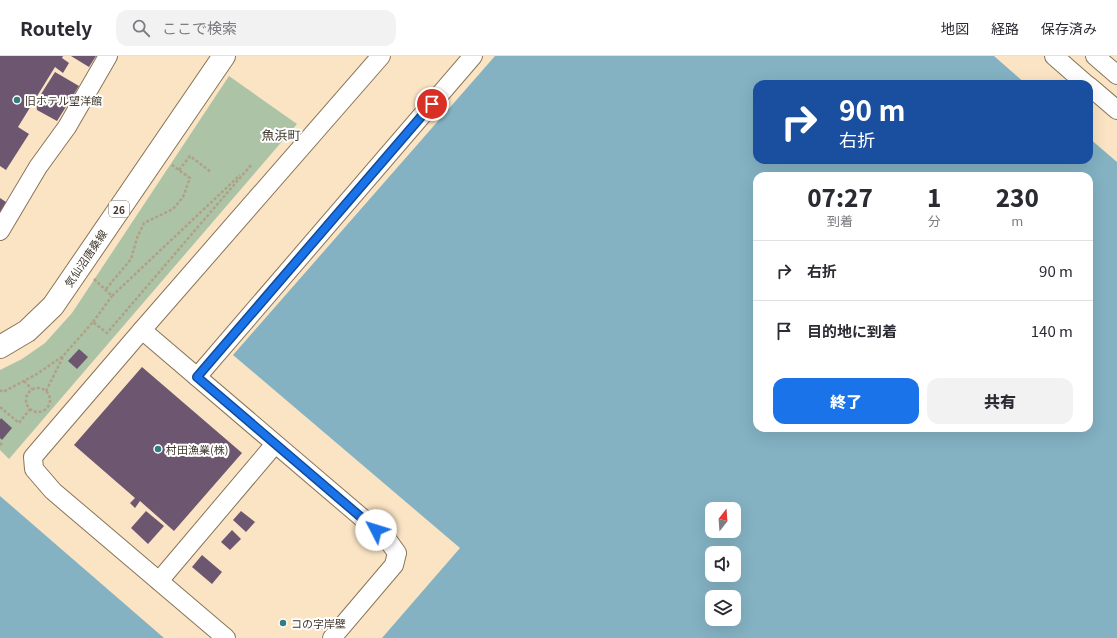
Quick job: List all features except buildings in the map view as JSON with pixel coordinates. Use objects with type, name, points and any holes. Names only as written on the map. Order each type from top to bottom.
[{"type":"main road","name":"気仙沼唐桑線","points":[[0,347],[27,331],[53,306],[224,56]]},
{"type":"street","points":[[0,231],[38,167],[67,127],[108,56]]},
{"type":"street","points":[[226,638],[53,491],[34,469],[33,457],[381,56]]},
{"type":"street","points":[[197,377],[473,56]]},
{"type":"street","points":[[1054,56],[1081,80]]},
{"type":"street","points":[[1095,56],[1117,75]]},
{"type":"street","points":[[1093,89],[1117,110]]},
{"type":"street","points":[[142,330],[387,539],[397,554],[394,565],[332,638]]},
{"type":"street","points":[[159,581],[275,444]]},
{"type":"path","points":[[179,170],[190,156],[211,172]]},
{"type":"path","points":[[106,289],[131,259],[137,238],[144,223],[173,209],[182,197],[190,178],[167,161]]},
{"type":"path","points":[[0,390],[3,392],[24,381],[63,356],[94,322],[112,296],[251,165],[106,333],[94,322]]},
{"type":"path","points":[[91,275],[112,296]]},
{"type":"path","points":[[46,392],[63,356]]},
{"type":"path","points":[[24,381],[32,389]]},
{"type":"path","points":[[40,388],[49,395],[50,403],[45,409],[37,412],[27,406],[27,394],[32,389],[40,388]]},
{"type":"path","points":[[0,408],[19,423],[30,409]]},
{"type":"green space","points":[[229,76],[297,124],[9,459],[0,450],[0,370],[22,359],[45,343],[72,313]]},
{"type":"water","points":[[495,56],[994,56],[1021,80],[753,80],[753,164],[1093,164],[1093,141],[1117,162],[1117,638],[382,638],[460,548],[233,355]]},
{"type":"water","points":[[0,496],[164,638],[0,638]]},
{"type":"place","name":"旧ホテル望洋館","points":[[17,100]]},
{"type":"place","name":"村田漁業(株)","points":[[158,449]]},
{"type":"place","name":"コの字岸壁","points":[[283,623]]},
{"type":"district","name":"魚浜町","points":[[281,134]]},
{"type":"route","points":[[376,530],[197,377],[432,104]]}]
